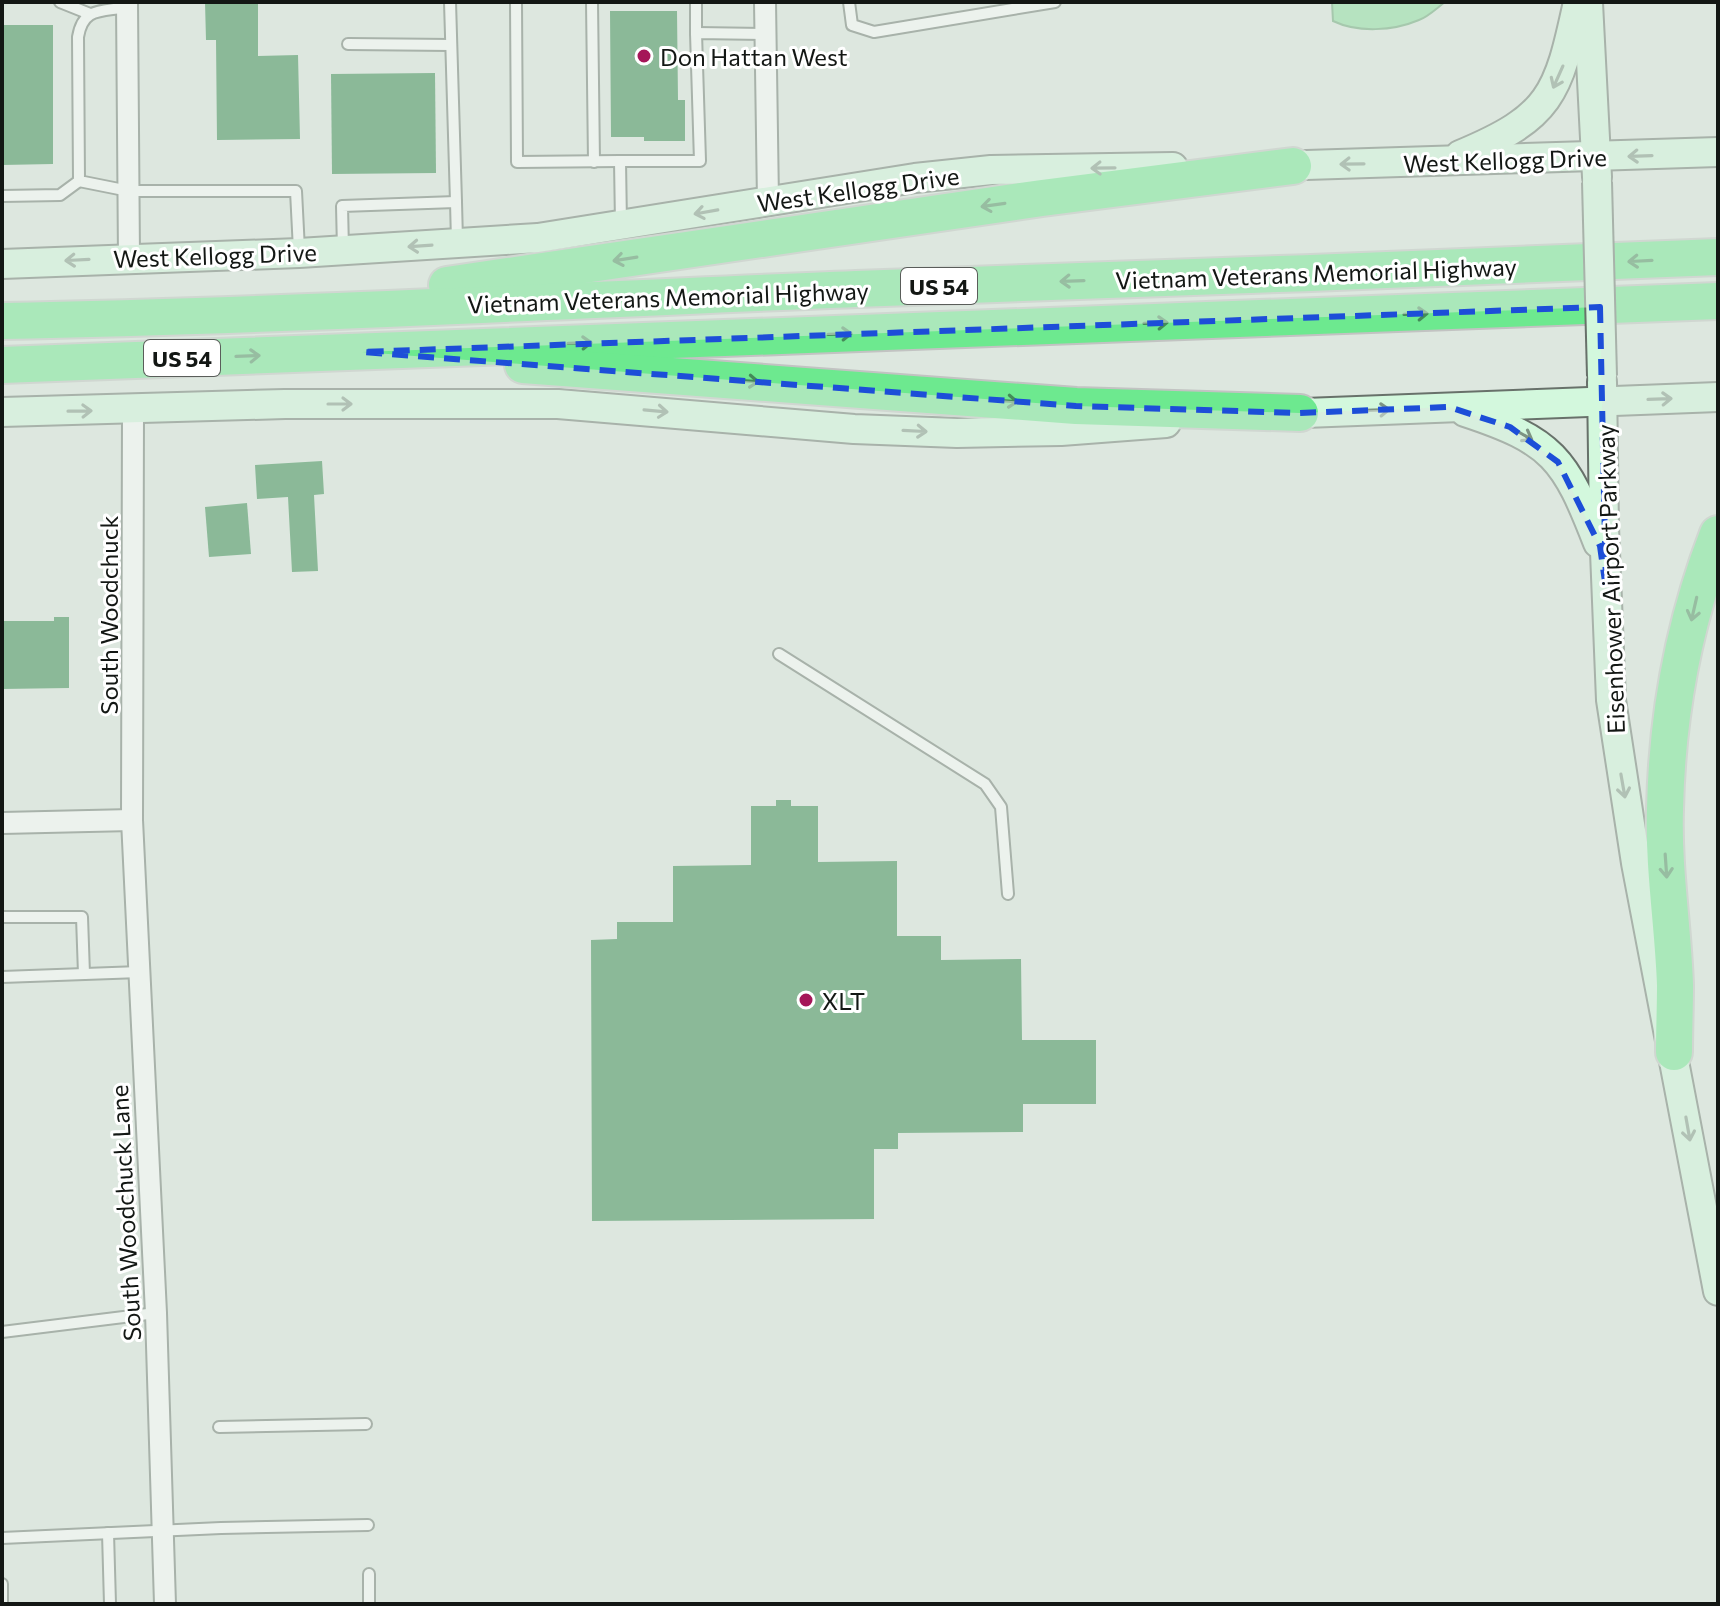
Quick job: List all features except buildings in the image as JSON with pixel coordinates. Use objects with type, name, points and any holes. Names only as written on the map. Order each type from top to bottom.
[{"type":"highway","points":[[160,319],[495,279],[1026,200],[1293,166]]},
{"type":"highway","name":"Vietnam Veterans Memorial Highway","points":[[2,321],[160,319],[1718,257]]},
{"type":"highway","name":"Vietnam Veterans Memorial Highway","points":[[2,365],[1718,301]]},
{"type":"highway","points":[[362,352],[1076,406],[1300,413]]},
{"type":"highway","points":[[1674,1052],[1675,984],[1665,824],[1674,687],[1702,576],[1718,534]]},
{"type":"main road","points":[[1443,162],[1502,137],[1539,109],[1556,85],[1566,60],[1578,2]]},
{"type":"main road","name":"Eisenhower Airport Parkway","points":[[1588,2],[1596,170],[1611,700],[1636,863],[1718,1291]]},
{"type":"main road","name":"West Kellogg Drive","points":[[2,264],[343,251],[538,238],[915,178],[991,170],[1443,162],[1596,170],[1718,152]]},
{"type":"main road","points":[[2,412],[285,404],[558,404],[854,429],[957,433],[1061,431],[1300,413],[1449,407],[1602,388],[1718,397]]},
{"type":"main road","points":[[1449,407],[1510,427],[1536,441],[1558,462],[1573,484],[1600,546],[1606,589]]},
{"type":"street","points":[[765,2],[768,201]]},
{"type":"street","points":[[127,5],[129,258]]},
{"type":"street","name":"South Woodchuck","points":[[132,820],[133,410]]},
{"type":"street","points":[[2,823],[132,820]]},
{"type":"street","name":"South Woodchuck Lane","points":[[132,820],[156,1313],[165,1604]]},
{"type":"lane","points":[[60,2],[90,14]]},
{"type":"lane","points":[[450,2],[457,243]]},
{"type":"lane","points":[[516,2],[517,162],[700,161],[696,2]]},
{"type":"lane","points":[[592,2],[594,162]]},
{"type":"lane","points":[[849,2],[852,25],[874,32],[1055,2]]},
{"type":"lane","points":[[79,181],[80,23],[90,14],[127,5]]},
{"type":"lane","points":[[696,33],[766,34]]},
{"type":"lane","points":[[348,44],[451,45]]},
{"type":"lane","points":[[620,161],[621,226]]},
{"type":"lane","points":[[2,196],[60,195],[79,181],[129,191],[296,191],[299,253]]},
{"type":"lane","points":[[343,251],[342,206],[456,202]]},
{"type":"lane","points":[[779,654],[985,784],[1001,807],[1008,894]]},
{"type":"lane","points":[[2,917],[82,917],[84,974]]},
{"type":"lane","points":[[2,977],[140,972]]},
{"type":"lane","points":[[2,1332],[156,1313]]},
{"type":"lane","points":[[219,1427],[366,1424]]},
{"type":"lane","points":[[2,1538],[368,1525]]},
{"type":"lane","points":[[108,1533],[110,1604]]},
{"type":"lane","points":[[369,1574],[369,1604]]},
{"type":"lane","points":[[2,1584],[2,1604]]},
{"type":"highlighted area","points":[[1600,307],[1606,589],[1600,546],[1558,462],[1510,427],[1449,407],[1300,413],[1076,406],[362,352]]},
{"type":"shaded area","points":[[1332,2],[1445,2],[1419,20],[1376,29],[1333,21]]},
{"type":"place","name":"Don Hattan West","points":[[644,56]]},
{"type":"place","name":"XLT","points":[[806,1000]]}]
